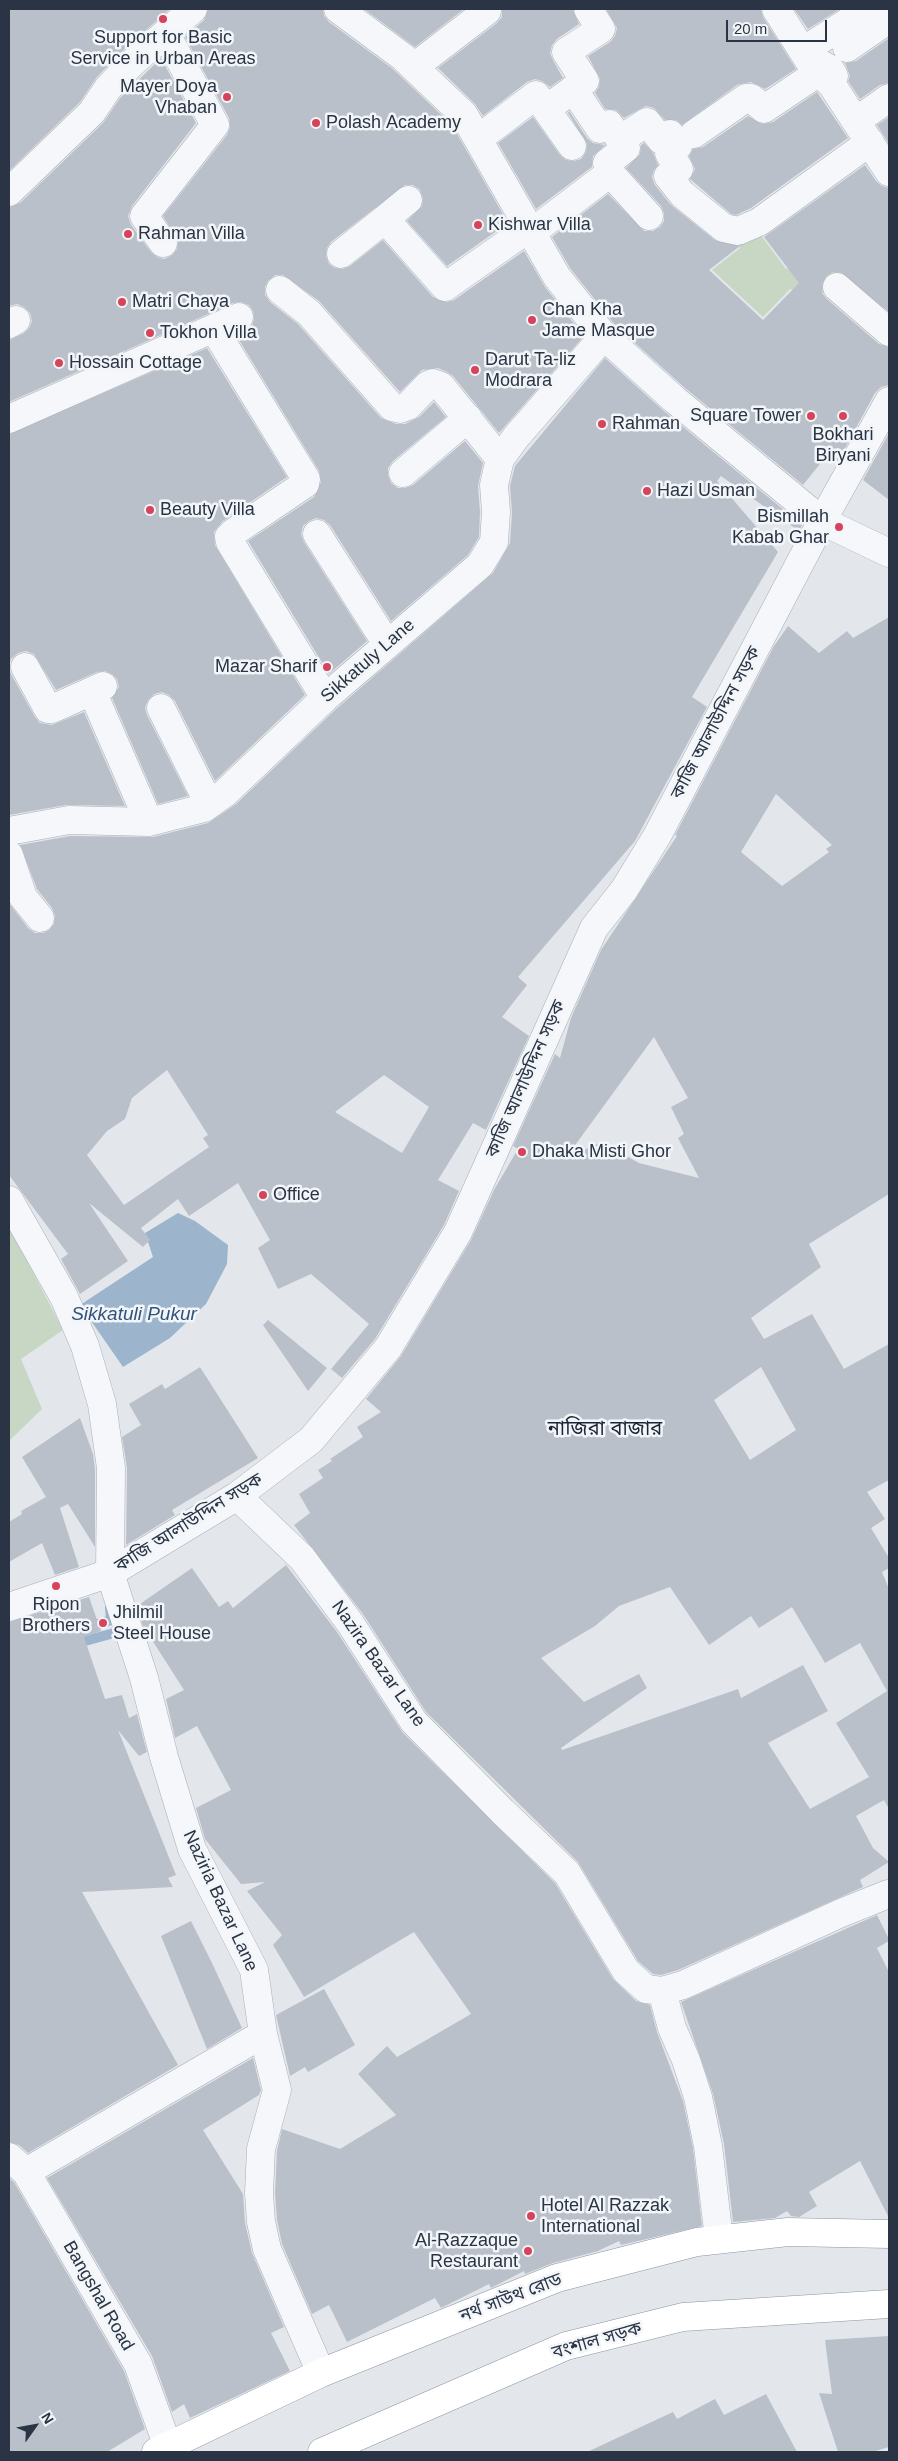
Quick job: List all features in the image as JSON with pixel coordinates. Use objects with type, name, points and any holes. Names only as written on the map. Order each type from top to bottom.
[{"type":"highway","name":"নর্থ সাউথ রোড","points":[[165,2450],[321,2373],[557,2278],[697,2242],[719,2239],[788,2232],[889,2234]]},
{"type":"highway","name":"বংশাল সড়ক","points":[[322,2452],[566,2346],[682,2317],[889,2304]]},
{"type":"street","points":[[9,192],[92,112],[108,88],[131,64],[193,9]]},
{"type":"street","points":[[338,9],[414,67],[464,115],[557,277],[604,336],[674,400],[822,520],[889,553]]},
{"type":"street","points":[[546,109],[585,81],[566,52],[601,29],[588,9]]},
{"type":"street","points":[[776,9],[809,61],[817,62],[830,69],[889,172]]},
{"type":"street","points":[[803,51],[864,10]]},
{"type":"street","points":[[414,67],[487,11]]},
{"type":"street","points":[[847,48],[889,19]]},
{"type":"street","points":[[163,243],[144,216],[215,124],[166,34]]},
{"type":"street","points":[[694,134],[746,98],[751,98],[764,109],[819,72],[832,85],[858,120]]},
{"type":"street","points":[[573,89],[600,129],[609,124],[626,148],[606,162],[610,170],[649,216]]},
{"type":"street","points":[[478,139],[536,95],[572,146]]},
{"type":"street","points":[[620,140],[647,122],[661,140],[670,134],[678,146],[669,153],[679,169],[668,176],[682,194],[724,228],[738,231],[760,222],[858,120],[889,98]]},
{"type":"street","points":[[385,219],[445,287],[530,230],[610,173],[610,170]]},
{"type":"street","points":[[341,254],[408,200]]},
{"type":"street","points":[[838,287],[889,332]]},
{"type":"street","points":[[280,290],[309,313],[392,407],[400,409],[408,406],[428,384],[433,383],[440,386],[500,459]]},
{"type":"street","points":[[9,419],[239,317]]},
{"type":"street","points":[[214,329],[306,479],[305,484],[234,532],[229,537],[230,542],[325,698]]},
{"type":"street","name":"Sikkatuly Lane","points":[[9,831],[70,820],[149,822],[204,808],[225,793],[325,698],[480,565],[494,542],[496,512],[494,485],[500,459],[516,437],[604,336]]},
{"type":"street","name":"কাজি আলাউদ্দিন সড়ক","points":[[9,1607],[110,1573],[237,1496],[311,1440],[372,1368],[398,1332],[458,1232],[594,928],[624,890],[657,836],[822,520],[889,401]]},
{"type":"street","points":[[403,472],[468,418]]},
{"type":"street","points":[[317,534],[388,644]]},
{"type":"street","points":[[25,667],[48,709],[52,709],[98,688],[149,822]]},
{"type":"street","points":[[161,708],[209,804]]},
{"type":"street","points":[[9,855],[23,897],[40,918]]},
{"type":"street","name":"Naziria Bazar Lane","points":[[9,1200],[64,1297],[85,1346],[102,1404],[110,1468],[110,1573],[144,1678],[164,1757],[192,1849],[254,1970],[263,2034],[277,2090],[261,2149],[259,2193],[261,2222],[267,2249],[321,2373]]},
{"type":"street","name":"Nazira Bazar Lane","points":[[237,1496],[302,1558],[350,1623],[414,1722],[543,1851],[567,1872],[626,1971],[646,1989],[662,1991]]},
{"type":"street","points":[[719,2239],[708,2146],[698,2097],[686,2060],[672,2028],[662,1991],[683,1985],[739,1961],[889,1891]]},
{"type":"street","points":[[17,2165],[263,2034]]},
{"type":"street","name":"Bangshal Road","points":[[17,2165],[138,2364],[165,2450]]},
{"type":"green space","points":[[757,230],[786,269],[831,254],[865,258],[889,293],[889,304],[873,317],[839,286],[824,293],[815,294],[804,294],[790,289],[763,317],[712,270],[740,248],[729,233]]},
{"type":"green space","points":[[9,1226],[63,1330],[21,1359],[42,1409],[9,1441]]},
{"type":"water","name":"Sikkatuli Pukur","points":[[178,1213],[195,1221],[228,1245],[227,1264],[206,1304],[170,1338],[123,1367],[80,1305],[153,1257],[145,1233]]},
{"type":"building","points":[[9,9],[170,9],[120,53],[97,77],[80,102],[9,171]]},
{"type":"building","points":[[208,9],[323,9],[324,16],[329,22],[393,69],[452,125],[508,223],[447,266],[407,221],[422,206],[423,198],[420,190],[413,185],[405,185],[331,242],[327,248],[326,256],[329,264],[335,268],[343,269],[350,266],[383,240],[433,297],[446,302],[454,300],[524,251],[545,287],[584,336],[499,433],[453,376],[447,372],[438,368],[422,370],[400,392],[319,301],[283,275],[275,275],[268,281],[265,287],[265,295],[270,302],[298,324],[381,418],[396,424],[405,424],[419,417],[434,402],[446,417],[393,461],[388,468],[391,483],[398,488],[413,485],[465,441],[483,463],[478,486],[479,537],[468,555],[391,621],[330,525],[324,520],[316,518],[303,526],[301,534],[304,542],[367,641],[329,674],[248,541],[314,497],[321,482],[319,471],[236,335],[252,326],[254,319],[253,311],[249,305],[241,302],[233,303],[9,402],[9,340],[24,333],[32,321],[30,313],[24,307],[17,304],[9,306],[9,207],[20,203],[103,123],[120,98],[161,58],[196,123],[132,206],[128,216],[131,225],[151,252],[157,257],[164,259],[172,255],[177,249],[178,241],[163,216],[227,135],[230,127],[229,118],[185,37],[204,20]]},
{"type":"building","points":[[364,9],[464,9],[415,47]]},
{"type":"building","points":[[502,9],[573,9],[579,24],[557,39],[552,45],[550,53],[563,78],[550,87],[542,81],[535,79],[527,82],[483,116],[475,104],[438,68],[497,23],[502,17]]},
{"type":"building","points":[[606,9],[761,9],[763,17],[796,69],[765,89],[751,82],[737,85],[682,125],[676,120],[665,120],[654,108],[646,106],[624,118],[616,110],[605,109],[595,93],[599,87],[600,79],[588,56],[610,42],[615,36],[617,28]]},
{"type":"building","points":[[794,9],[840,9],[808,29]]},
{"type":"building","points":[[889,38],[889,83],[880,85],[860,99],[848,81],[850,76],[845,63],[856,61]]},
{"type":"building","points":[[817,92],[848,138],[751,208],[736,215],[731,214],[690,179],[695,169],[689,156],[693,149],[703,147],[748,116],[763,124],[773,122]]},
{"type":"building","points":[[569,111],[587,138],[593,143],[605,145],[593,156],[592,167],[536,209],[498,143],[533,117],[560,155],[566,160],[574,161],[581,159],[586,152],[587,144],[568,113]]},
{"type":"building","points":[[889,117],[889,144],[877,125]]},
{"type":"building","points":[[644,143],[653,153],[658,165],[652,177],[655,185],[670,204],[715,240],[740,246],[709,270],[763,320],[799,283],[764,237],[865,165],[876,181],[882,186],[889,188],[889,312],[840,272],[832,272],[826,276],[822,285],[822,293],[879,344],[889,347],[889,385],[881,387],[875,393],[838,461],[828,454],[803,485],[685,388],[615,325],[570,268],[552,237],[608,194],[644,231],[653,231],[660,227],[664,221],[664,213],[661,206],[626,168],[640,154],[641,145]]},
{"type":"building","points":[[207,348],[287,477],[223,521],[214,532],[215,545],[305,695],[215,781],[175,701],[169,695],[162,692],[154,694],[148,700],[145,708],[147,715],[188,796],[158,804],[112,698],[119,687],[117,679],[112,674],[105,671],[97,672],[56,690],[34,654],[26,651],[18,653],[11,659],[9,666],[9,434]]},
{"type":"building","points":[[605,358],[665,412],[802,525],[799,531],[721,476],[717,481],[778,552],[692,697],[707,707],[635,841],[518,977],[527,985],[502,1017],[529,1036],[486,1130],[473,1123],[438,1180],[459,1191],[444,1225],[375,1339],[342,1378],[331,1369],[369,1324],[311,1274],[278,1289],[258,1248],[270,1240],[238,1183],[189,1216],[178,1199],[141,1228],[150,1240],[143,1247],[89,1203],[128,1261],[80,1294],[61,1259],[68,1254],[9,1175],[9,903],[28,928],[35,933],[43,933],[49,930],[54,924],[55,916],[52,908],[37,889],[20,845],[70,836],[153,837],[208,823],[236,804],[335,710],[493,573],[510,543],[512,513],[510,486],[515,466]],"holes":[[[167,1070],[208,1135],[203,1138],[209,1147],[124,1205],[87,1155],[107,1131],[125,1119],[132,1098]],[[384,1075],[429,1107],[402,1153],[335,1112]]]},
{"type":"building","points":[[889,433],[889,500],[863,480]]},
{"type":"building","points":[[889,617],[889,1194],[809,1244],[821,1267],[751,1318],[764,1339],[812,1314],[844,1369],[889,1344],[889,1480],[867,1492],[885,1519],[871,1528],[889,1558],[889,1568],[882,1572],[889,1589],[889,1809],[884,1800],[856,1816],[873,1848],[889,1862],[860,1880],[863,1887],[678,1970],[661,1975],[653,1974],[638,1961],[578,1862],[426,1712],[363,1614],[294,1525],[310,1513],[299,1494],[323,1478],[318,1470],[332,1461],[330,1459],[363,1437],[357,1427],[381,1412],[366,1399],[401,1356],[471,1240],[494,1190],[518,1149],[513,1146],[555,1054],[560,1058],[571,1018],[601,950],[677,836],[675,835],[774,646],[788,626],[819,653],[847,631],[853,638]],"holes":[[[776,794],[832,845],[826,849],[829,852],[782,886],[741,852]],[[654,1037],[688,1098],[671,1107],[684,1134],[678,1138],[699,1178],[639,1163],[601,1142],[565,1159]],[[761,1367],[796,1430],[750,1460],[714,1400]],[[670,1587],[709,1645],[751,1616],[759,1628],[792,1607],[825,1663],[860,1643],[887,1691],[836,1723],[869,1777],[810,1809],[768,1743],[828,1711],[803,1665],[741,1698],[738,1689],[562,1750],[561,1748],[647,1688],[639,1674],[584,1702],[541,1658],[595,1626],[619,1606]]]},
{"type":"building","points":[[9,666],[11,674],[40,723],[52,725],[84,712],[125,806],[66,805],[9,815]]},
{"type":"building","points":[[268,1320],[327,1368],[308,1391],[263,1325]]},
{"type":"building","points":[[200,1367],[258,1458],[172,1510],[175,1515],[126,1545],[127,1468],[122,1437],[141,1425],[129,1404],[162,1384],[165,1389]]},
{"type":"building","points":[[80,1418],[93,1454],[95,1469],[95,1547],[68,1504],[60,1508],[79,1567],[55,1575],[42,1543],[9,1562],[9,1522],[22,1514],[21,1511],[46,1497],[22,1457]]},
{"type":"building","points":[[286,1565],[337,1632],[403,1733],[555,1883],[613,1979],[636,2001],[650,2005],[657,2032],[683,2101],[693,2148],[702,2226],[621,2245],[619,2241],[598,2251],[553,2263],[525,2274],[524,2271],[491,2288],[489,2284],[441,2308],[435,2298],[347,2342],[329,2305],[312,2314],[282,2244],[277,2220],[275,2193],[277,2151],[282,2129],[340,2149],[396,2115],[358,2074],[387,2046],[397,2057],[471,2014],[414,1932],[304,1997],[273,1945],[282,1935],[247,1891],[265,1882],[241,1884],[205,1839],[196,1808],[231,1790],[197,1726],[175,1738],[166,1699],[184,1690],[143,1626],[137,1606],[192,1568],[219,1607],[228,1601],[233,1608]]},
{"type":"building","points":[[89,1597],[101,1631],[84,1637],[105,1699],[122,1695],[129,1718],[137,1714],[147,1752],[139,1756],[118,1730],[176,1875],[168,1878],[173,1887],[82,1892],[178,2065],[28,2153],[19,2145],[9,2142],[9,1622]]},
{"type":"building","points":[[877,1915],[889,1939],[889,1941],[877,1948],[889,1972],[889,2218],[860,2161],[809,2192],[817,2206],[799,2217],[791,2216],[787,2211],[775,2218],[733,2222],[724,2144],[713,2094],[681,2002]]},
{"type":"building","points":[[191,1921],[242,2028],[207,2049],[161,1936]]},
{"type":"building","points":[[324,1989],[355,2045],[308,2072],[305,2067],[290,2076],[276,2015]]},
{"type":"building","points":[[253,2058],[261,2090],[259,2095],[203,2130],[243,2194],[245,2223],[252,2253],[284,2327],[271,2333],[290,2371],[190,2418],[184,2404],[172,2412],[152,2356],[47,2178]]},
{"type":"building","points":[[9,2178],[14,2182],[124,2371],[145,2429],[107,2452],[9,2452]]},
{"type":"building","points":[[889,2336],[889,2447],[872,2452],[838,2452],[819,2393],[832,2394],[825,2340]]},
{"type":"building","points":[[766,2394],[797,2452],[587,2452],[673,2412],[677,2419],[715,2399],[724,2415]]},
{"type":"waterway","points":[[87,1628],[111,1620],[110,1607]]},
{"type":"waterway","points":[[74,1644],[114,1633]]},
{"type":"place","name":"Support for Basic Service in Urban Areas","points":[[163,19]]},
{"type":"place","name":"Mayer Doya Vhaban","points":[[227,97]]},
{"type":"place","name":"Polash Academy","points":[[316,123]]},
{"type":"place","name":"Kishwar Villa","points":[[478,225]]},
{"type":"place","name":"Rahman Villa","points":[[128,234]]},
{"type":"place","name":"Matri Chaya","points":[[122,302]]},
{"type":"place","name":"Chan Kha Jame Masque","points":[[532,320]]},
{"type":"place","name":"Tokhon Villa","points":[[150,333]]},
{"type":"place","name":"Hossain Cottage","points":[[59,363]]},
{"type":"place","name":"Darut Ta-liz Modrara","points":[[475,370]]},
{"type":"place","name":"Square Tower","points":[[811,416]]},
{"type":"place","name":"Bokhari Biryani","points":[[843,416]]},
{"type":"place","name":"Rahman","points":[[602,424]]},
{"type":"place","name":"Hazi Usman","points":[[647,491]]},
{"type":"place","name":"Beauty Villa","points":[[150,510]]},
{"type":"place","name":"Bismillah Kabab Ghar","points":[[839,527]]},
{"type":"place","name":"Mazar Sharif","points":[[327,667]]},
{"type":"place","name":"Dhaka Misti Ghor","points":[[522,1152]]},
{"type":"place","name":"Office","points":[[263,1195]]},
{"type":"place","name":"Ripon Brothers","points":[[56,1586]]},
{"type":"place","name":"Jhilmil Steel House","points":[[103,1623]]},
{"type":"place","name":"Hotel Al Razzak International","points":[[531,2216]]},
{"type":"place","name":"Al-Razzaque Restaurant","points":[[528,2251]]},
{"type":"district","name":"নাজিরা বাজার","points":[[605,1429]]}]
